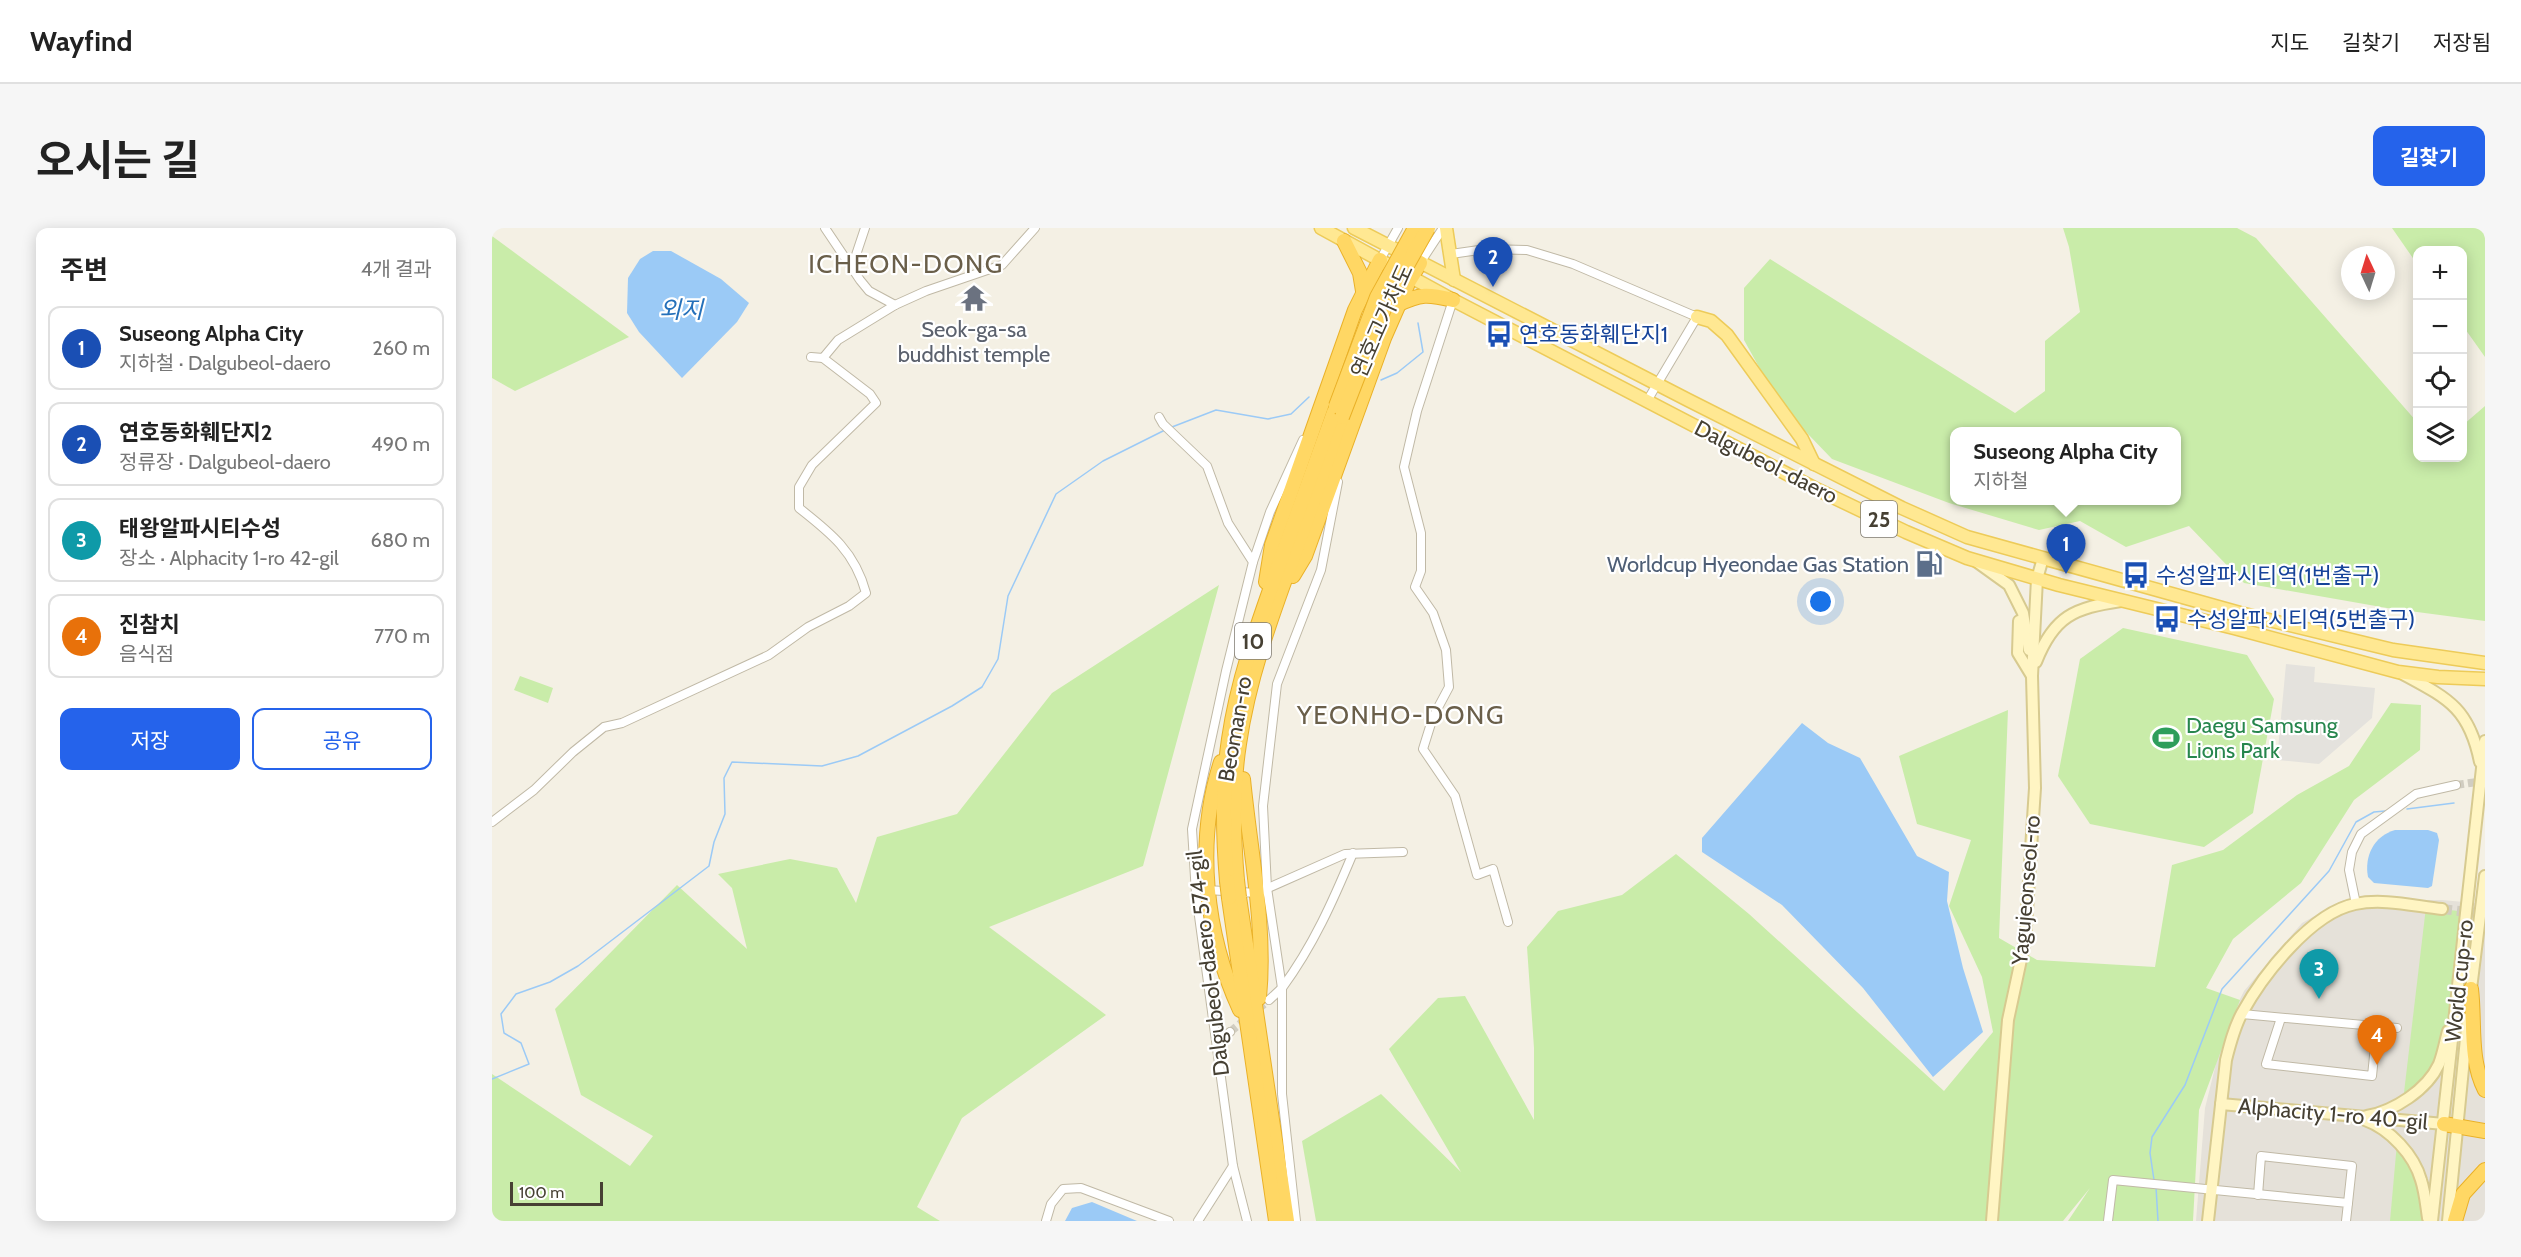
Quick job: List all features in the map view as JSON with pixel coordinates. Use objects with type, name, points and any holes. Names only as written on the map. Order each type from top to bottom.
[{"type":"highway","name":"연호고가차도","points":[[1338,414],[1377,297],[1415,228]]},
{"type":"highway","name":"연호고가차도","points":[[1338,414],[1386,301],[1428,228]]},
{"type":"highway","points":[[1344,241],[1360,273],[1364,292]]},
{"type":"highway","points":[[1267,614],[1272,545],[1364,292],[1380,260]]},
{"type":"highway","points":[[1267,614],[1305,556],[1398,305],[1420,263]]},
{"type":"highway","points":[[1398,305],[1413,297],[1427,294],[1453,300]]},
{"type":"highway","name":"Beoman-ro","points":[[1252,1021],[1223,821],[1244,670],[1267,614],[1338,414]]},
{"type":"highway","points":[[1234,741],[1215,781],[1202,890],[1230,988],[1252,1021]]},
{"type":"highway","points":[[1234,741],[1262,890],[1261,977],[1252,1021]]},
{"type":"highway","points":[[2470,989],[2474,1015],[2474,1055],[2479,1077],[2485,1090]]},
{"type":"highway","name":"10","points":[[1252,1021],[1264,1102],[1287,1221]]},
{"type":"highway","points":[[1264,1102],[1286,1151],[1296,1221]]},
{"type":"highway","points":[[1264,1102],[1257,1154],[1267,1221]]},
{"type":"highway","name":"10","points":[[1264,1102],[1276,1221]]},
{"type":"highway","points":[[2450,1125],[2485,1131]]},
{"type":"highway","points":[[2455,1221],[2463,1194],[2485,1170]]},
{"type":"main road","name":"Dalgubeol-daero","points":[[1321,228],[1647,402],[1882,521],[1975,561],[2122,601],[2234,627],[2398,672],[2485,679]]},
{"type":"main road","name":"Dalgubeol-daero","points":[[1354,228],[1814,464],[1967,537],[2240,613],[2393,650],[2485,663]]},
{"type":"main road","points":[[1444,228],[1454,280]]},
{"type":"main road","points":[[1697,317],[1711,321],[1727,335],[1802,439],[1814,464]]},
{"type":"main road","name":"Yagujeonseol-ro","points":[[1992,1221],[2008,1020],[2025,941],[2035,788],[2032,673],[2037,579],[2043,558]]},
{"type":"main road","points":[[1975,561],[2009,585],[2020,606],[2032,673]]},
{"type":"main road","points":[[2032,673],[2049,634],[2063,618],[2090,605],[2122,601]]},
{"type":"main road","points":[[2398,672],[2455,705],[2471,728],[2482,770]]},
{"type":"main road","name":"World cup-ro","points":[[2448,1221],[2456,999],[2485,741]]},
{"type":"main road","name":"World cup-ro","points":[[2430,1221],[2450,1125],[2485,876]]},
{"type":"main road","points":[[2208,1221],[2231,1038],[2242,1014],[2260,985],[2295,944],[2324,918],[2341,908],[2356,903],[2379,902],[2442,909]]},
{"type":"main road","points":[[2356,1117],[2371,1115],[2395,1106],[2410,1097],[2427,1081],[2439,1064],[2456,999]]},
{"type":"main road","name":"Alphacity 1-ro 40-gil","points":[[2221,1104],[2450,1125]]},
{"type":"main road","points":[[2356,1117],[2372,1123],[2389,1135],[2413,1162],[2421,1180],[2430,1221]]},
{"type":"street","points":[[825,228],[869,291],[895,304]]},
{"type":"street","points":[[852,267],[865,228]]},
{"type":"street","points":[[823,358],[838,340],[895,304],[926,291],[1002,266],[1035,228]]},
{"type":"street","points":[[1380,260],[1398,228]]},
{"type":"street","points":[[1420,263],[1444,228]]},
{"type":"street","points":[[1450,254],[1495,249],[1527,250],[1573,264],[1697,317],[1647,402]]},
{"type":"street","points":[[1453,300],[1417,411],[1404,467],[1421,533],[1421,571],[1415,587],[1433,613],[1446,650],[1449,687],[1433,717],[1423,749],[1455,796],[1477,875],[1493,869],[1508,922]]},
{"type":"street","points":[[492,822],[534,790],[573,752],[604,728],[622,723],[769,655],[808,627],[849,606],[866,593],[860,571],[840,542],[798,508],[799,487],[812,465],[876,403],[870,394],[823,358],[811,357]]},
{"type":"street","name":"Dalgubeol-daero 574-gil","points":[[1247,1221],[1233,1166],[1217,1043],[1202,890],[1192,829],[1226,671],[1253,562],[1270,512],[1328,387]]},
{"type":"street","points":[[1161,420],[1207,466],[1228,523],[1253,562]]},
{"type":"street","points":[[1296,1221],[1282,1094],[1282,988],[1262,890],[1263,806],[1277,684],[1321,570],[1344,449]]},
{"type":"street","points":[[2356,903],[2349,870],[2352,852],[2361,834],[2416,794],[2456,784]]},
{"type":"street","points":[[1202,890],[1262,890],[1346,854],[1403,852]]},
{"type":"street","points":[[1269,1000],[1282,988],[1302,961],[1328,912],[1353,853]]},
{"type":"street","points":[[2242,1014],[2397,1028]]},
{"type":"street","points":[[2282,1018],[2266,1064],[2372,1076],[2377,1026]]},
{"type":"street","points":[[1217,1043],[1230,1032]]},
{"type":"street","points":[[2258,1195],[2261,1156],[2352,1166],[2346,1221]]},
{"type":"street","points":[[1198,1221],[1233,1166]]},
{"type":"street","points":[[2108,1221],[2113,1180],[2348,1203]]},
{"type":"street","points":[[1046,1221],[1051,1204],[1063,1189],[1080,1188],[1168,1221]]},
{"type":"shaded area","points":[[2286,664],[2315,667],[2314,682],[2375,688],[2372,718],[2319,764],[2277,760]]},
{"type":"shaded area","points":[[2344,900],[2442,900],[2485,904],[2485,1221],[2196,1221],[2205,1108],[2224,1031],[2244,991],[2302,923]]},
{"type":"green space","points":[[2063,228],[2237,228],[2256,238],[2413,417],[2413,462],[2467,462],[2467,422],[2485,406],[2485,621],[2387,608],[2244,583],[2189,526],[2126,547],[2080,521],[2039,530],[1956,505],[2181,505],[2181,427],[1950,427],[1950,503],[1832,459],[1780,405],[1744,340],[1744,288],[1770,259],[2015,413],[2045,391],[2045,341],[2080,312],[2069,247]]},
{"type":"green space","points":[[2392,228],[2485,228],[2485,357],[2467,332],[2467,246],[2413,246],[2413,258]]},
{"type":"green space","points":[[492,236],[629,337],[515,391],[492,378]]},
{"type":"green space","points":[[1219,585],[1143,866],[989,927],[1106,1015],[962,1118],[917,1207],[940,1221],[492,1221],[492,1074],[630,1166],[653,1136],[581,1095],[555,1009],[677,885],[747,949],[732,888],[718,874],[790,859],[837,868],[856,903],[877,837],[957,814],[1052,693]]},
{"type":"green space","name":"Daegu Samsung Lions Park","points":[[2123,628],[2247,655],[2274,699],[2253,813],[2204,847],[2090,824],[2058,776],[2080,659]]},
{"type":"green space","points":[[520,676],[553,688],[548,703],[514,690]]},
{"type":"green space","points":[[2391,703],[2421,705],[2420,750],[2354,800],[2301,883],[2233,939],[2206,988],[2240,1000],[2199,1110],[2193,1221],[2068,1221],[2090,1188],[2063,1221],[1316,1221],[1302,1141],[1381,1094],[1461,1172],[1389,1049],[1438,998],[1465,996],[1534,1120],[1534,1048],[1527,947],[1558,911],[1622,895],[1676,854],[1749,914],[1944,1091],[1993,1032],[1982,977],[1949,906],[1971,840],[1917,824],[1899,756],[2008,710],[1999,938],[2037,960],[2155,967],[2172,865],[2223,850],[2297,795],[2349,766]]},
{"type":"green space","points":[[2426,907],[2466,912],[2456,999],[2439,1064],[2403,1101]]},
{"type":"green space","points":[[2397,1143],[2413,1162],[2429,1221],[2390,1221]]},
{"type":"water","name":"외지","points":[[653,251],[671,251],[721,279],[749,303],[737,322],[682,378],[639,332],[627,313],[628,278],[640,259]]},
{"type":"water","points":[[1802,723],[1828,743],[1860,758],[1917,856],[1949,872],[1947,901],[1963,968],[1983,1032],[1933,1077],[1863,988],[1782,905],[1702,852],[1702,838]]},
{"type":"water","points":[[2395,830],[2428,830],[2437,833],[2439,840],[2432,886],[2428,888],[2374,883],[2368,877],[2369,854],[2372,848],[2381,837]]},
{"type":"water","points":[[1092,1202],[1137,1221],[1065,1221],[1072,1208]]},
{"type":"waterway","points":[[1381,380],[1397,373],[1423,352],[1418,323]]},
{"type":"waterway","points":[[1172,427],[1216,410],[1268,419],[1291,414],[1309,397]]},
{"type":"waterway","points":[[492,1079],[529,1064],[521,1043],[504,1033],[501,1014],[516,994],[550,982],[578,966],[709,866],[714,842],[725,814],[724,778],[732,762],[822,766],[858,756],[952,706],[982,687],[998,659],[1008,596],[1056,494],[1103,461],[1165,430]]},
{"type":"waterway","points":[[2407,809],[2454,803]]},
{"type":"waterway","points":[[2154,1180],[2150,1153],[2152,1137],[2185,1085],[2222,989],[2329,871],[2356,822],[2374,812],[2385,811]]},
{"type":"waterway","points":[[2156,1187],[2158,1221]]},
{"type":"tunnel","points":[[2456,785],[2484,781]]},
{"type":"tunnel","points":[[2442,909],[2485,914]]},
{"type":"tunnel","points":[[1230,1032],[1269,1000]]},
{"type":"place","name":"연호동화훼단지2","points":[[1493,287]]},
{"type":"place","name":"Seok-ga-sa buddhist temple","points":[[974,298]]},
{"type":"place","name":"연호동화훼단지1","points":[[1499,334]]},
{"type":"place","name":"Worldcup Hyeondae Gas Station","points":[[1929,564]]},
{"type":"place","name":"Suseong Alpha City","points":[[2066,574]]},
{"type":"place","name":"수성알파시티역(1번출구)","points":[[2136,575]]},
{"type":"place","name":"수성알파시티역(5번출구)","points":[[2167,619]]},
{"type":"place","name":"Daegu Samsung Lions Park","points":[[2166,738]]},
{"type":"place","name":"태왕알파시티수성","points":[[2319,999]]},
{"type":"place","name":"진참치","points":[[2377,1065]]},
{"type":"district","name":"ICHEON-DONG","points":[[906,264]]},
{"type":"district","name":"YEONHO-DONG","points":[[1401,715]]}]
